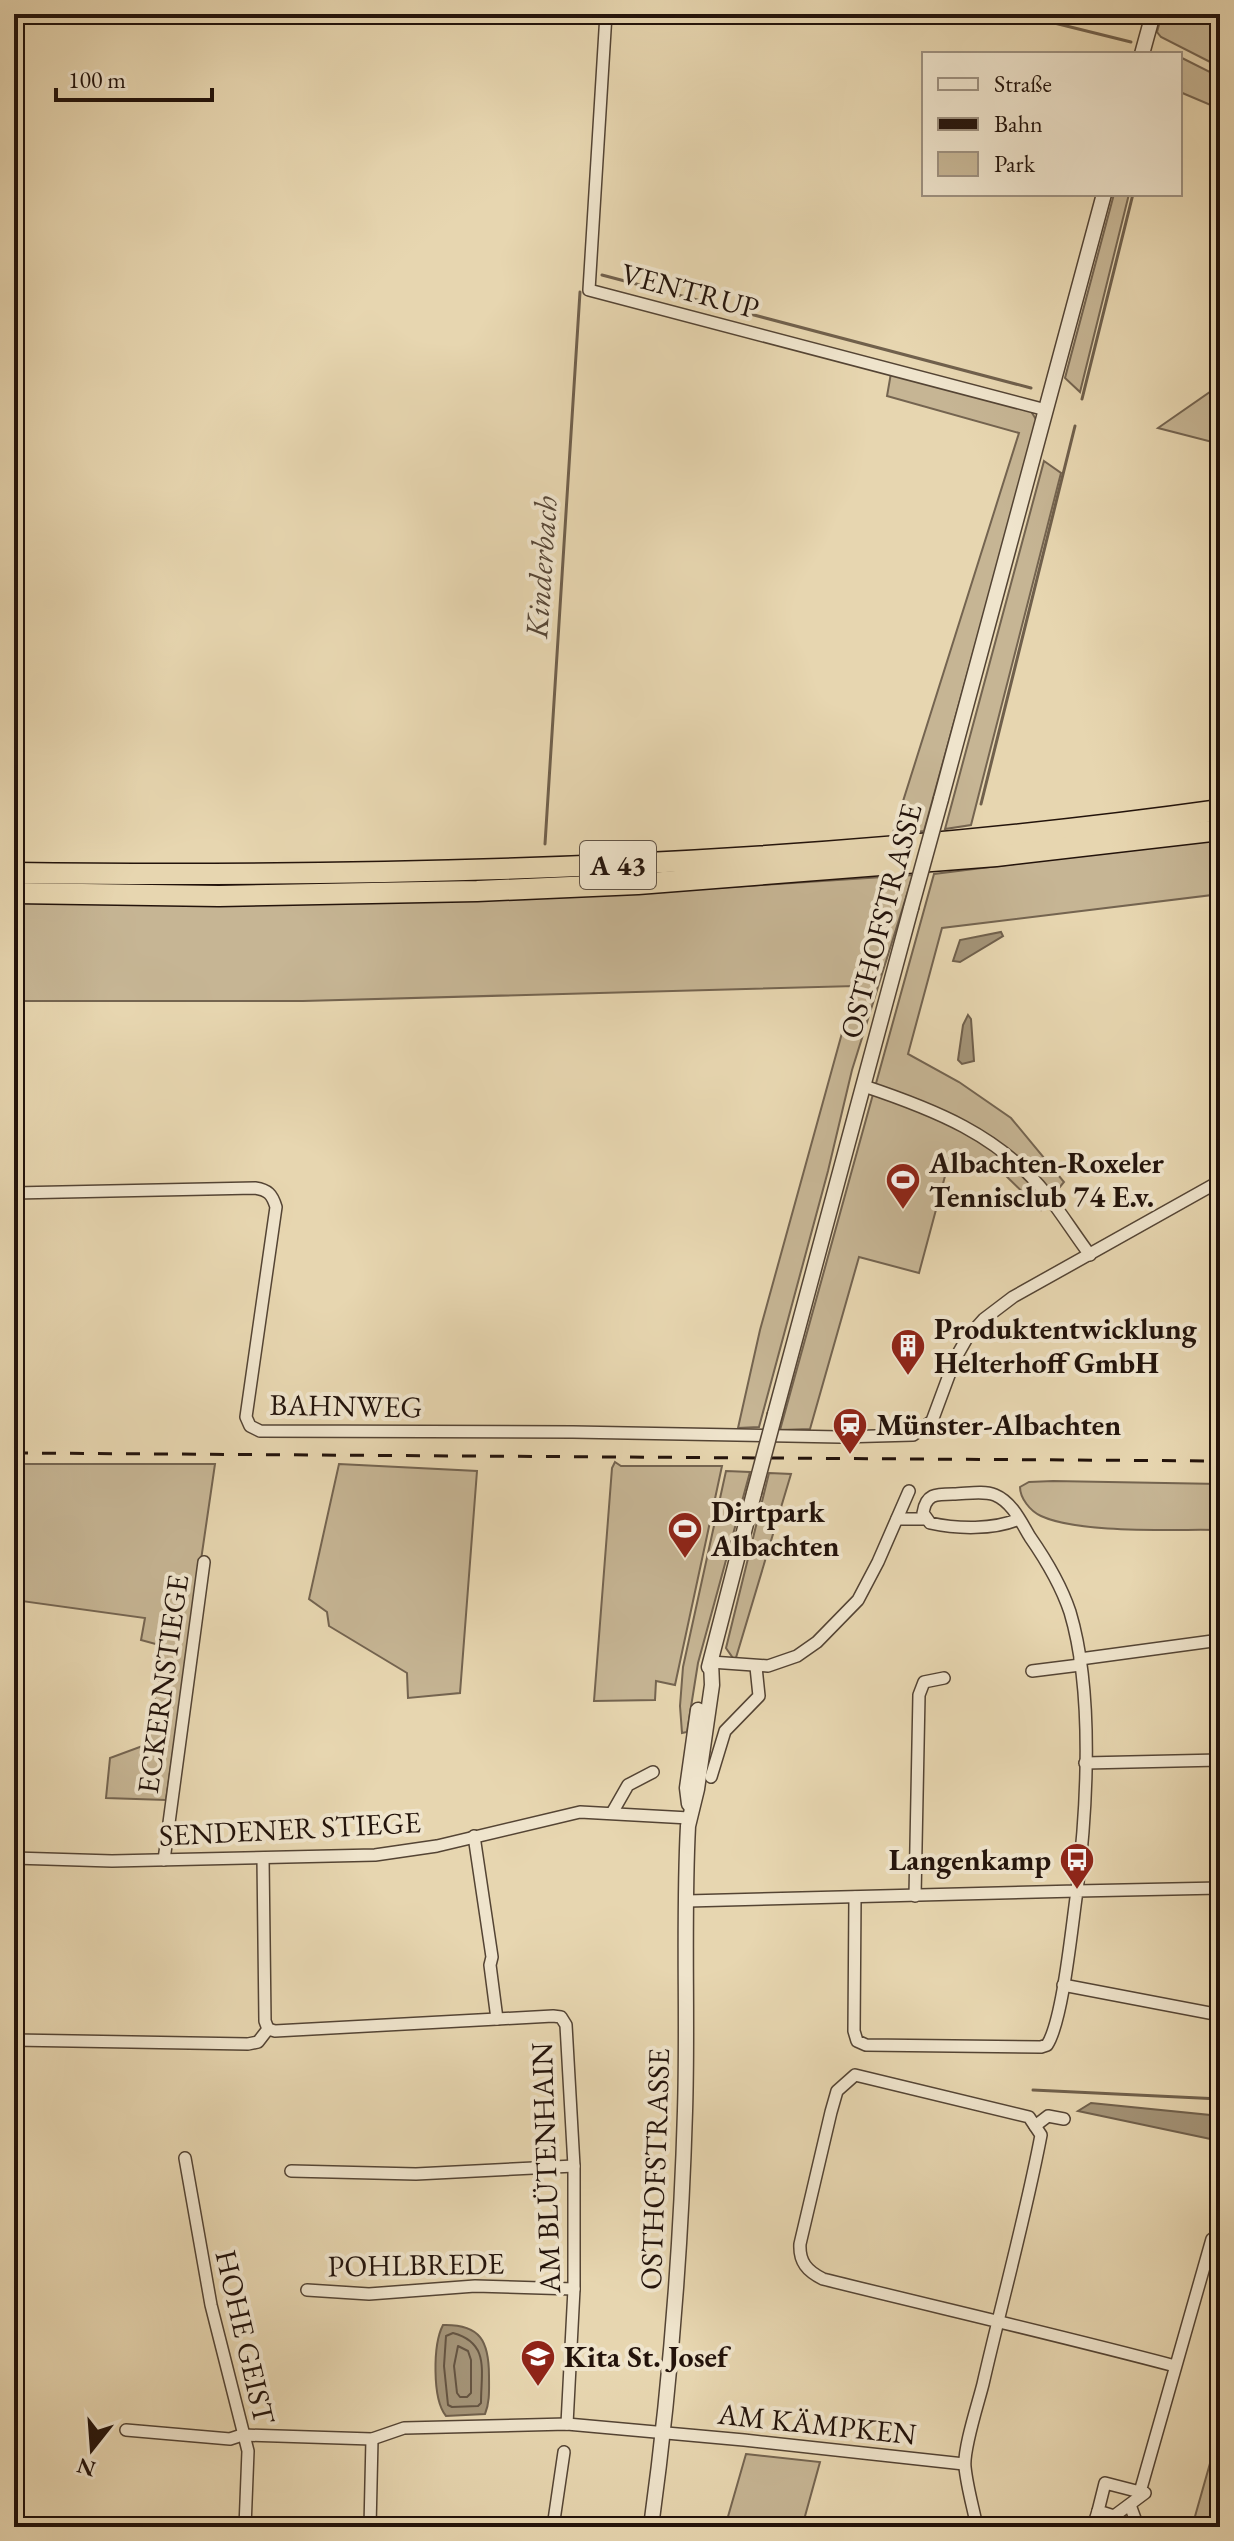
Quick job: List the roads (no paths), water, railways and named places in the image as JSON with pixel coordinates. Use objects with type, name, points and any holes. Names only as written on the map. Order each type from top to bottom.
[{"type":"highway","name":"A 43","points":[[14,873],[219,876],[475,872],[637,864],[804,854],[992,837],[1220,810]]},
{"type":"highway","name":"A 43","points":[[14,893],[234,896],[638,884],[996,856],[1220,830]]},
{"type":"street","name":"VENTRUP","points":[[606,14],[589,290],[1046,410]]},
{"type":"street","points":[[1143,52],[1153,14]]},
{"type":"street","name":"OSTHOFSTRASSE","points":[[651,2527],[664,2433],[679,2269],[685,2108],[689,1815],[697,1789],[712,1685],[711,1662],[1103,196]]},
{"type":"street","points":[[864,1086],[924,1106],[964,1125],[996,1146],[1046,1193],[1090,1255],[1220,1181]]},
{"type":"street","name":"BAHNWEG","points":[[14,1193],[255,1188],[273,1196],[276,1207],[246,1417],[250,1426],[260,1431],[840,1437],[913,1435],[932,1421],[959,1352],[984,1319],[1013,1297],[1090,1255]]},
{"type":"street","points":[[711,1662],[756,1667],[783,1663],[817,1642],[858,1600],[909,1491]]},
{"type":"street","points":[[855,1897],[854,2031],[857,2041],[1047,2045],[1052,2036],[1063,1985],[1077,1891],[1085,1763],[1080,1662],[1069,1610],[1058,1584],[1019,1519],[999,1497],[985,1493],[935,1494],[926,1500],[925,1519]]},
{"type":"street","points":[[897,1519],[925,1519],[939,1525],[993,1526],[1006,1525],[1019,1519]]},
{"type":"street","name":"ECKERNSTIEGE","points":[[164,1860],[204,1562]]},
{"type":"street","points":[[1032,1671],[1220,1640]]},
{"type":"street","points":[[711,1777],[725,1731],[759,1696],[756,1667]]},
{"type":"street","points":[[915,1896],[919,1695],[924,1682],[944,1678]]},
{"type":"street","points":[[1085,1763],[1220,1760]]},
{"type":"street","points":[[612,1813],[620,1794],[628,1785],[653,1772]]},
{"type":"street","name":"SENDENER STIEGE","points":[[14,1858],[74,1861],[375,1855],[437,1846],[562,1814],[689,1815]]},
{"type":"street","name":"AM BLÜTENHAIN","points":[[474,1836],[492,1957],[490,1965],[497,2019],[553,2016],[561,2017],[566,2025],[574,2166],[574,2289],[567,2424]]},
{"type":"street","points":[[263,1858],[265,2021],[268,2029]]},
{"type":"street","points":[[687,1901],[1220,1888]]},
{"type":"street","points":[[1063,1985],[1220,2015]]},
{"type":"street","points":[[268,2029],[382,2027],[497,2019]]},
{"type":"street","points":[[14,2040],[248,2044],[262,2039],[268,2029]]},
{"type":"street","points":[[977,2527],[964,2464],[998,2321],[1041,2135],[1029,2117],[855,2075],[837,2091],[800,2244],[802,2262],[814,2275],[823,2279],[998,2321],[1175,2366]]},
{"type":"street","points":[[1035,2126],[1048,2116],[1064,2119]]},
{"type":"street","name":"HOHE GEIST","points":[[185,2158],[211,2305],[248,2451],[245,2527]]},
{"type":"street","points":[[291,2171],[416,2174],[574,2166]]},
{"type":"street","points":[[1140,2492],[1212,2239]]},
{"type":"street","name":"POHLBREDE","points":[[307,2290],[369,2294],[475,2286],[574,2289]]},
{"type":"street","name":"AM KÄMPKEN","points":[[126,2430],[230,2439],[242,2435],[372,2439],[404,2428],[567,2424],[964,2464]]},
{"type":"street","points":[[370,2527],[372,2439]]},
{"type":"street","points":[[553,2527],[564,2452]]},
{"type":"street","points":[[1093,2527],[1105,2483],[1145,2493],[1114,2516],[1098,2511]]},
{"type":"street","points":[[1130,2505],[1138,2527]]},
{"type":"water","points":[[1001,932],[1003,936],[960,962],[953,961],[960,940]]},
{"type":"water","points":[[968,1015],[971,1019],[974,1061],[962,1064],[958,1060],[963,1025]]},
{"type":"water","points":[[1091,2103],[1220,2116],[1220,2141],[1078,2111]]},
{"type":"water","points":[[443,2325],[466,2328],[480,2337],[484,2345],[489,2364],[485,2414],[446,2416],[441,2408],[436,2371],[437,2345]]},
{"type":"waterway","name":"Kinderbach","points":[[1018,14],[1131,42]]},
{"type":"waterway","name":"Kinderbach","points":[[1082,399],[1133,196]]},
{"type":"waterway","name":"Kinderbach","points":[[602,275],[1031,388]]},
{"type":"waterway","name":"Kinderbach","points":[[545,844],[580,292]]},
{"type":"waterway","points":[[981,804],[1075,426]]},
{"type":"waterway","points":[[1033,2090],[1220,2099]]},
{"type":"railway","points":[[14,1453],[1220,1461]]},
{"type":"place","name":"Albachten-Roxeler Tennisclub 74 E.v.","points":[[903,1211]]},
{"type":"place","name":"Produktentwicklung Helterhoff GmbH","points":[[908,1377]]},
{"type":"place","name":"Münster-Albachten","points":[[850,1456]]},
{"type":"place","name":"Dirtpark Albachten","points":[[685,1560]]},
{"type":"place","name":"Langenkamp","points":[[1077,1891]]},
{"type":"place","name":"Kita St. Josef","points":[[538,2388]]}]
